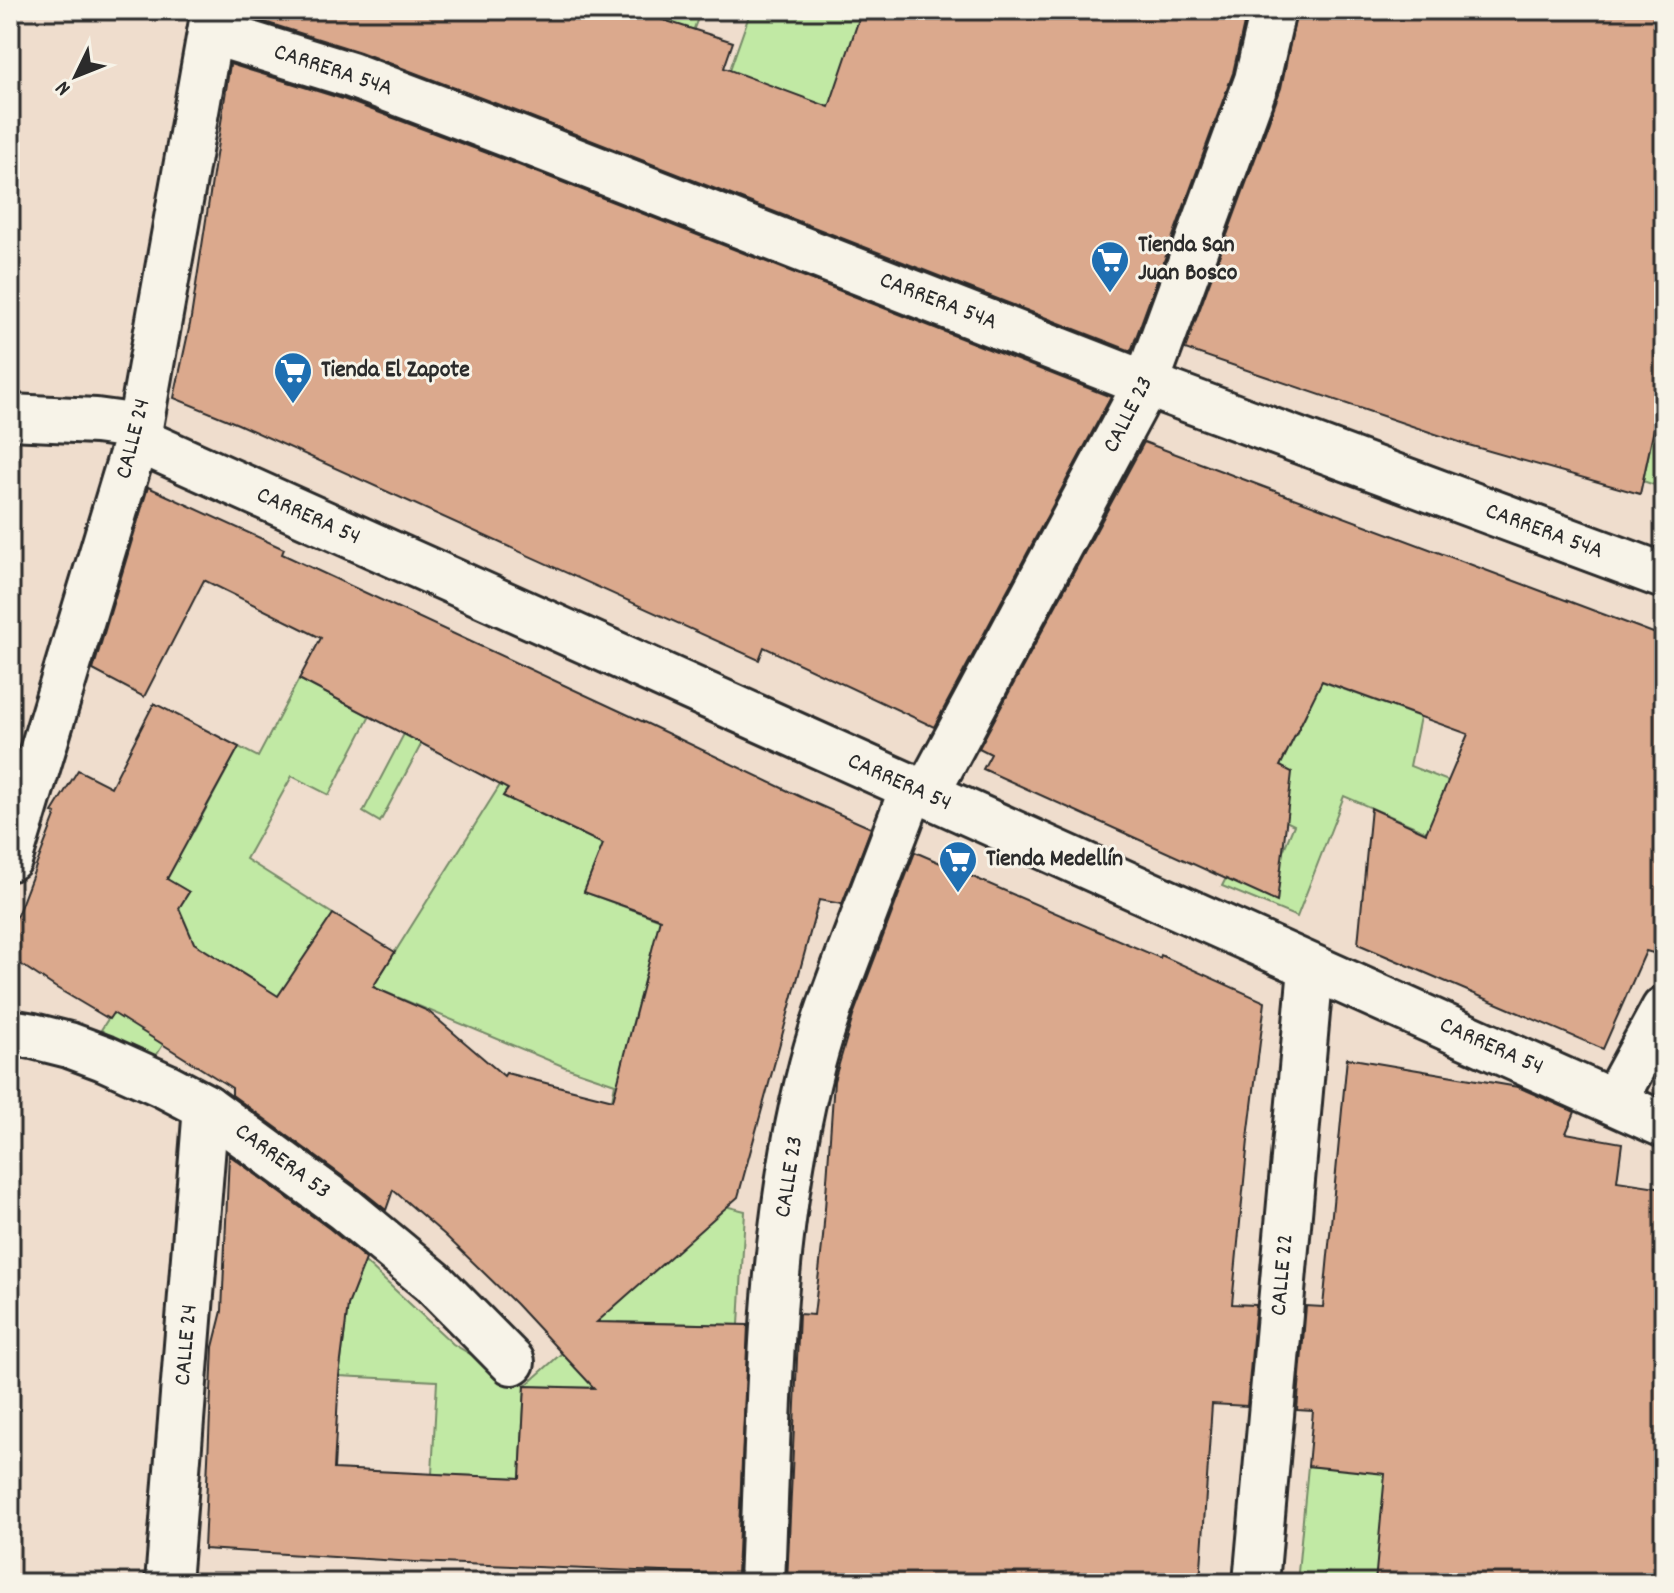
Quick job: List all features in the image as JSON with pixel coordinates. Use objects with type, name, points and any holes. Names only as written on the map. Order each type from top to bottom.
[{"type":"street","name":"CALLE 23","points":[[762,1583],[779,1245],[792,1154],[826,1015],[919,792],[1146,384],[1257,80],[1273,10]]},
{"type":"street","name":"CARRERA 54A","points":[[212,21],[1146,384],[1664,576]]},
{"type":"street","name":"CALLE 24","points":[[10,858],[138,433],[212,21]]},
{"type":"street","name":"CARRERA 54","points":[[10,417],[96,421],[138,433],[919,792],[1664,1125]]},
{"type":"street","name":"CALLE 22","points":[[1256,1583],[1311,968]]},
{"type":"street","points":[[1614,1101],[1664,1009]]},
{"type":"street","name":"CARRERA 53","points":[[10,1032],[69,1045],[104,1058],[206,1107],[345,1209],[433,1282],[512,1362]]},
{"type":"street","name":"CALLE 24","points":[[168,1583],[206,1107]]},
{"type":"green space","points":[[632,10],[701,10],[693,31]]},
{"type":"green space","points":[[751,10],[833,10],[859,18],[988,143],[720,98]]},
{"type":"green space","points":[[1664,382],[1664,485],[1663,488],[1643,481]]},
{"type":"green space","points":[[299,679],[370,716],[329,795],[292,776],[246,859],[333,914],[278,996],[216,958],[153,1061],[101,1030],[189,892],[132,859],[194,831],[239,747],[258,757]]},
{"type":"green space","points":[[1318,680],[1420,717],[1410,766],[1486,796],[1427,832],[1344,796],[1297,917],[1222,886],[1226,878],[1265,895],[1294,825],[1259,808],[1306,714]]},
{"type":"green space","points":[[563,685],[569,688],[503,796],[603,844],[584,892],[661,920],[632,1026],[651,1033],[631,1113],[612,1100],[615,1084],[565,1067],[373,987]]},
{"type":"green space","points":[[405,732],[423,741],[380,822],[363,812]]},
{"type":"green space","points":[[641,1185],[745,1211],[739,1325],[619,1322],[609,1388],[525,1386],[675,1252]]},
{"type":"green space","points":[[365,1262],[453,1344],[525,1386],[520,1478],[432,1474],[437,1381],[339,1376],[348,1305]]},
{"type":"green space","points":[[1483,1425],[1375,1583],[1297,1583],[1308,1466],[1385,1473]]},
{"type":"building","points":[[238,10],[632,10],[733,42],[724,68],[829,107],[862,10],[1247,10],[1233,73],[1131,351],[529,116],[360,52],[239,14]]},
{"type":"building","points":[[1297,10],[1664,10],[1664,382],[1640,494],[1465,444],[1185,349],[1281,88]]},
{"type":"building","points":[[230,64],[343,99],[511,162],[1111,397],[934,727],[764,647],[759,660],[238,424],[174,398],[190,324]]},
{"type":"building","points":[[1144,442],[1664,637],[1664,956],[1646,951],[1603,1049],[1358,944],[1371,808],[1426,833],[1468,734],[1322,681],[1280,766],[1292,772],[1277,902],[983,769],[991,754],[979,748]]},
{"type":"building","points":[[148,487],[284,549],[282,554],[871,828],[842,904],[819,900],[738,1197],[597,1322],[748,1325],[737,1575],[415,1562],[204,1549],[213,1347],[222,1311],[229,1155],[366,1259],[348,1305],[339,1376],[334,1469],[520,1478],[525,1386],[594,1388],[516,1304],[393,1190],[386,1210],[232,1095],[232,1088],[113,1013],[109,1019],[10,957],[10,934],[56,814],[52,812],[78,770],[111,787],[154,703],[239,747],[167,879],[189,892],[179,908],[194,943],[278,996],[333,914],[395,952],[373,987],[428,1011],[504,1076],[506,1073],[613,1100],[660,919],[584,892],[603,844],[503,796],[508,789],[299,679],[321,638],[204,580],[144,697],[93,670]]},
{"type":"building","points":[[915,852],[1265,1002],[1232,1304],[1256,1305],[1247,1406],[1212,1404],[1200,1583],[787,1583],[799,1314],[814,1315],[834,1081],[854,1013]]},
{"type":"building","points":[[1347,1058],[1518,1087],[1575,1112],[1566,1133],[1622,1143],[1617,1181],[1664,1188],[1664,1583],[1375,1583],[1385,1474],[1308,1466],[1313,1411],[1297,1410],[1306,1306],[1323,1307]]},
{"type":"place","name":"Tienda San Juan Bosco","points":[[1110,294]]},
{"type":"place","name":"Tienda El Zapote","points":[[293,405]]},
{"type":"place","name":"Tienda Medellín","points":[[958,894]]}]
